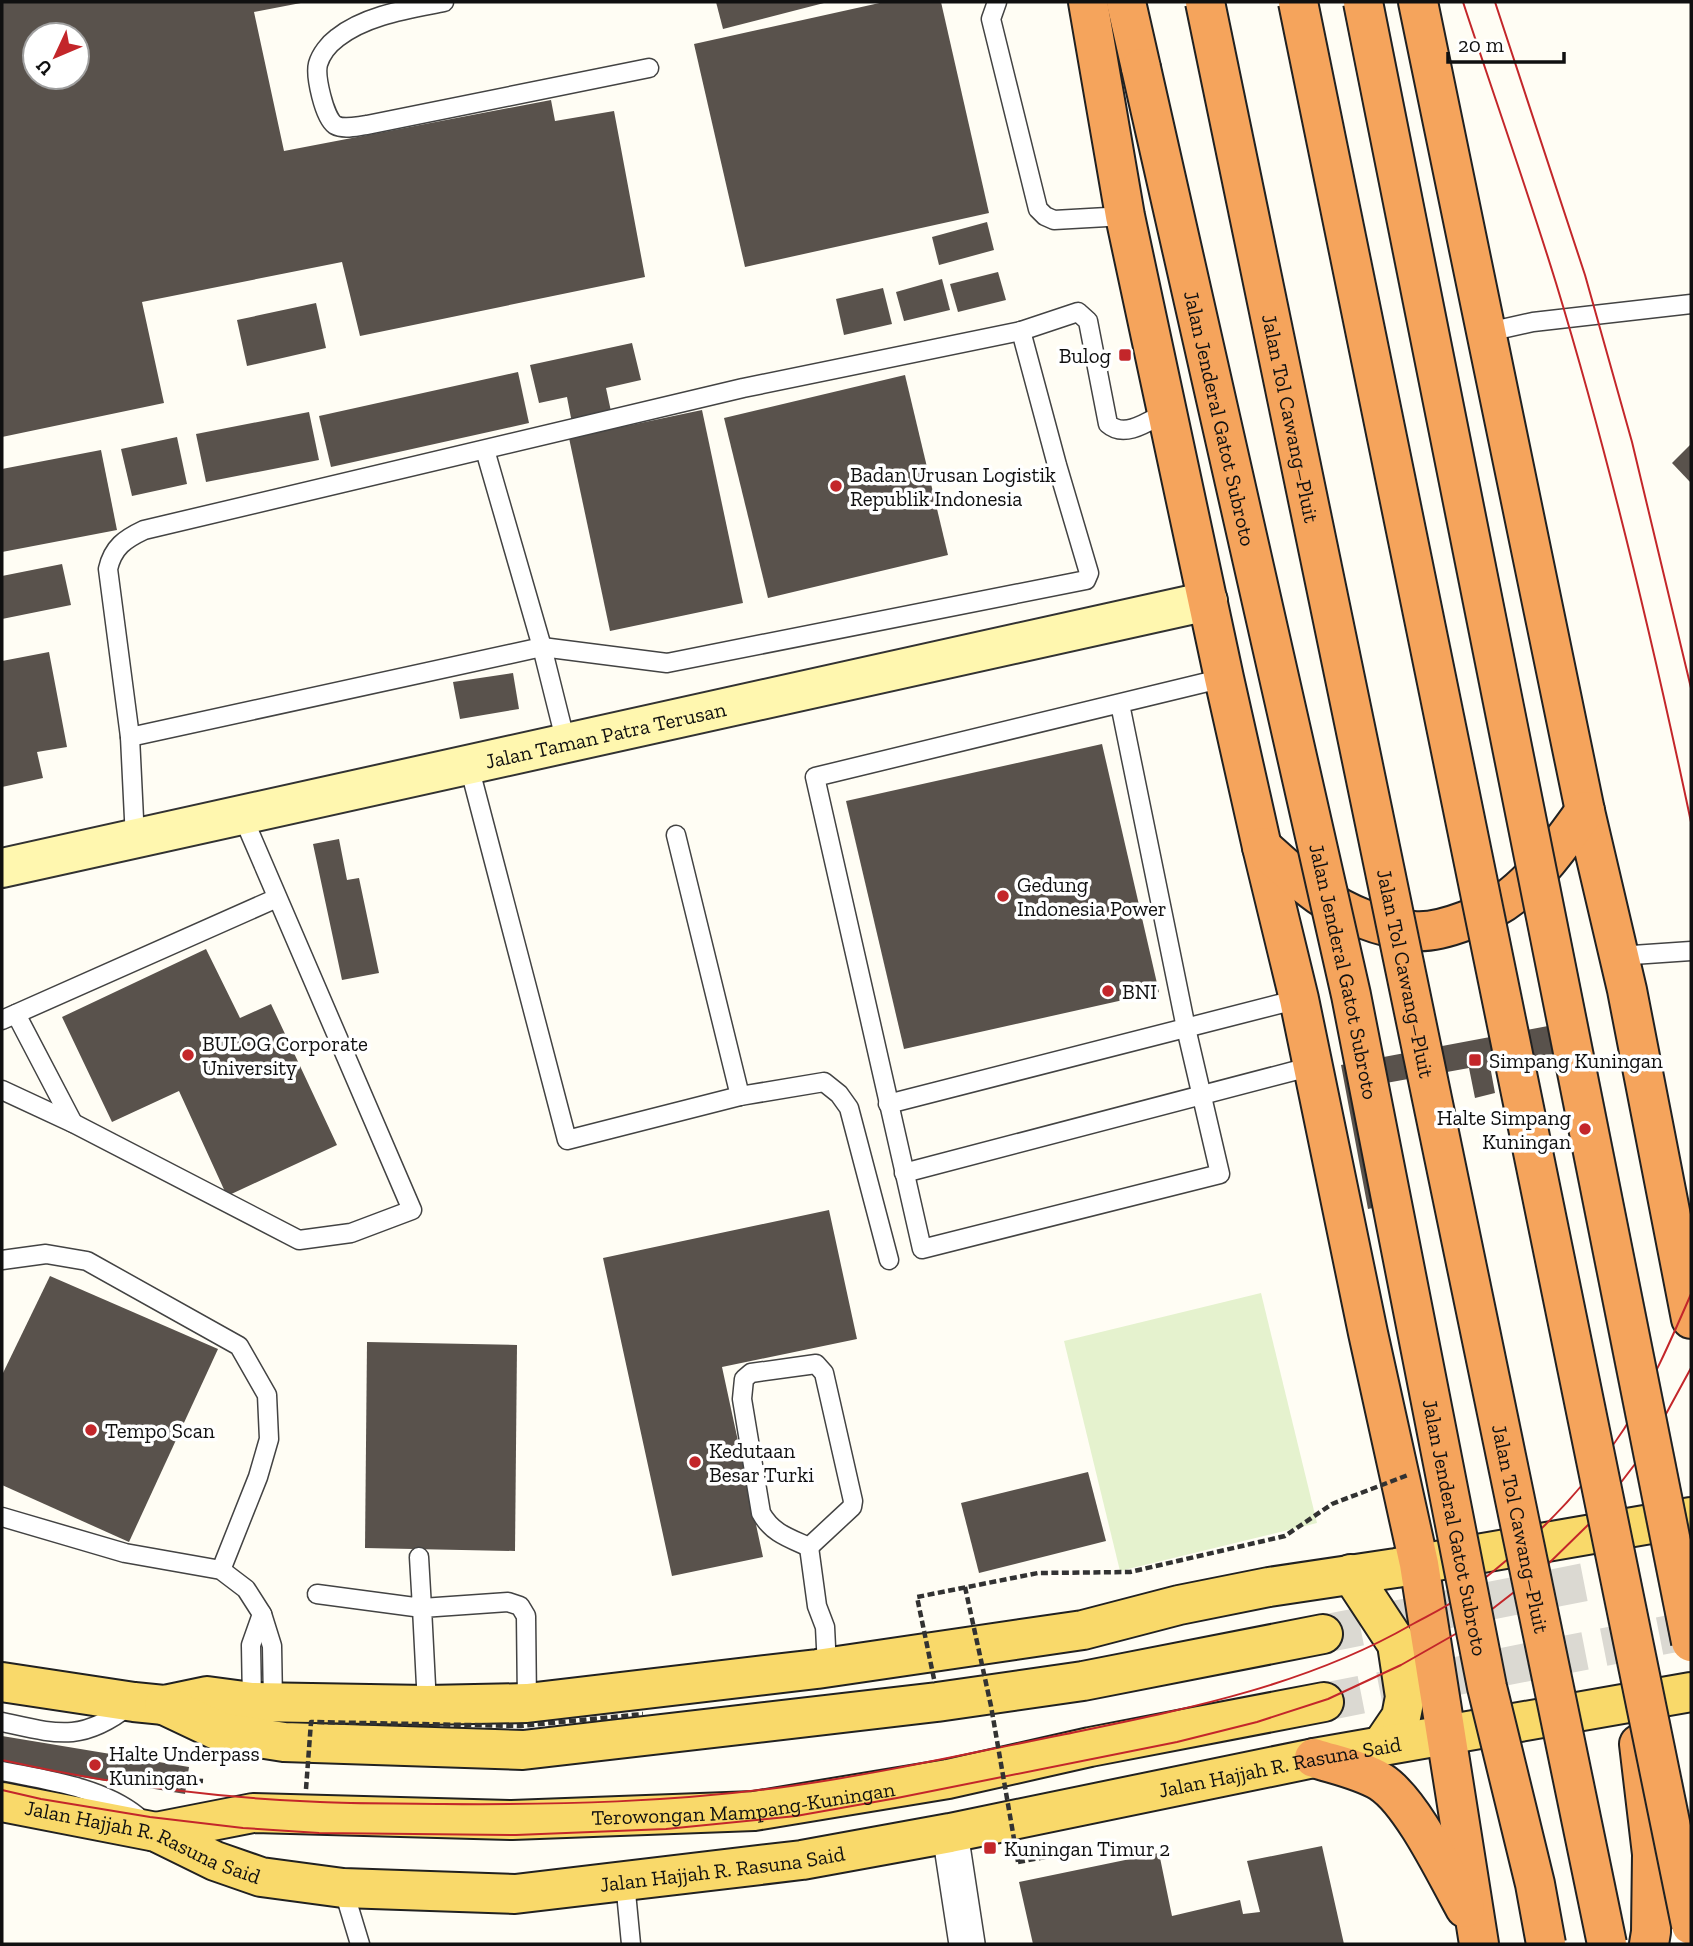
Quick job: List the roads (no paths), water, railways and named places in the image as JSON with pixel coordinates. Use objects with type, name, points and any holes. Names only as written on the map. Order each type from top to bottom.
[{"type":"highway","name":"Jalan Jenderal Gatot Subroto","points":[[1088,2],[1125,216],[1166,412],[1262,847],[1299,999],[1419,1564],[1478,1936]]},
{"type":"highway","name":"Jalan Jenderal Gatot Subroto","points":[[1126,2],[1350,995],[1487,1687],[1535,1884],[1546,1944]]},
{"type":"highway","name":"Jalan Tol Cawang–Pluit","points":[[1205,2],[1606,1944]]},
{"type":"highway","points":[[1298,2],[1691,1925]]},
{"type":"highway","points":[[1363,2],[1691,1642]]},
{"type":"highway","points":[[1419,2],[1691,1318]]},
{"type":"highway","points":[[1262,847],[1319,895],[1364,920],[1415,932],[1459,923],[1490,911],[1513,896],[1546,863],[1585,811]]},
{"type":"highway","points":[[1634,1703],[1652,1854],[1649,1944]]},
{"type":"highway","points":[[1314,1758],[1366,1775],[1382,1783],[1394,1794],[1416,1824],[1478,1936]]},
{"type":"main road","points":[[149,1704],[207,1696],[263,1702],[427,1705],[527,1703],[822,1668],[1083,1630],[1269,1587],[1691,1517]]},
{"type":"main road","points":[[1350,1574],[1397,1644],[1405,1697],[1401,1717],[1382,1745]]},
{"type":"main road","points":[[2,1682],[149,1704],[221,1732],[284,1741],[523,1750],[1044,1687],[1323,1634]]},
{"type":"main road","name":"Jalan Hajjah R. Rasuna Said","points":[[2,1802],[156,1832],[215,1860],[261,1877],[343,1888],[515,1894],[802,1860],[950,1833],[1382,1745],[1691,1692]]},
{"type":"main road","name":"Terowongan Mampang-Kuningan","points":[[156,1832],[253,1813],[512,1820],[754,1811],[948,1779],[1090,1747],[1324,1702]]},
{"type":"street","name":"Jalan Taman Patra Terusan","points":[[2,868],[1208,601]]},
{"type":"street","points":[[950,1833],[967,1944]]},
{"type":"lane","points":[[444,2],[392,13],[356,26],[324,51],[318,66],[324,107],[337,126],[367,125],[649,68]]},
{"type":"lane","points":[[997,2],[991,19],[1038,209],[1054,220],[1125,216]]},
{"type":"lane","points":[[1488,332],[1533,322],[1691,304]]},
{"type":"lane","points":[[135,839],[130,737],[108,569],[111,557],[127,538],[144,530],[743,387],[1021,331],[1078,312],[1088,321],[1108,424],[1115,430],[1122,431],[1139,426],[1166,412]]},
{"type":"lane","points":[[130,737],[542,647],[667,663],[1086,580],[1089,573],[1021,331]]},
{"type":"lane","points":[[485,450],[542,647],[566,743]]},
{"type":"lane","points":[[1120,704],[1186,1028],[1220,1174],[922,1249],[815,777],[1224,678]]},
{"type":"lane","points":[[469,766],[567,1140],[740,1096],[824,1082],[839,1094],[849,1108],[889,1260]]},
{"type":"lane","points":[[2,1090],[73,1123],[299,1240],[351,1233],[412,1210],[242,815]]},
{"type":"lane","points":[[676,835],[740,1096]]},
{"type":"lane","points":[[73,1123],[9,1017],[277,898]]},
{"type":"lane","points":[[1618,956],[1691,951]]},
{"type":"lane","points":[[888,1104],[1299,999]]},
{"type":"lane","points":[[904,1172],[1313,1066]]},
{"type":"lane","points":[[2,1260],[46,1254],[87,1261],[239,1346],[267,1395],[270,1439],[221,1570]]},
{"type":"lane","points":[[816,1364],[824,1373],[853,1501],[852,1507],[809,1547],[775,1532],[761,1513],[741,1399],[744,1379],[751,1373],[816,1364]]},
{"type":"lane","points":[[2,1517],[125,1553],[221,1570],[246,1589],[262,1614],[251,1646],[263,1702]]},
{"type":"lane","points":[[809,1547],[817,1606],[813,1627],[822,1668]]},
{"type":"lane","points":[[419,1558],[427,1705]]},
{"type":"lane","points":[[317,1594],[422,1608],[508,1602],[520,1606],[526,1616],[527,1703]]},
{"type":"lane","points":[[2,1722],[57,1734],[79,1732],[149,1704]]},
{"type":"lane","points":[[2,1771],[48,1780],[97,1795],[129,1810],[156,1832]]},
{"type":"lane","points":[[625,1882],[631,1944]]},
{"type":"lane","points":[[343,1888],[360,1944]]},
{"type":"tunnel","points":[[1323,1634],[1691,1561]]},
{"type":"tunnel","points":[[1324,1702],[1691,1630]]},
{"type":"tram line","points":[[1463,2],[1545,248],[1595,417],[1646,619],[1691,822]]},
{"type":"tram line","points":[[1495,2],[1585,275],[1632,442],[1691,688]]},
{"type":"tram line","points":[[2,1760],[80,1776],[160,1788],[280,1800],[443,1804],[617,1801],[704,1796],[859,1775],[1106,1726],[1241,1694],[1328,1665],[1370,1647],[1460,1597],[1506,1561],[1570,1499],[1624,1429],[1652,1380],[1691,1294]]},
{"type":"tram line","points":[[2,1790],[150,1817],[243,1828],[319,1833],[516,1835],[666,1829],[796,1816],[1177,1742],[1257,1722],[1328,1699],[1401,1665],[1473,1624],[1541,1571],[1590,1523],[1648,1447],[1691,1368]]},
{"type":"place","name":"Bulog","points":[[1125,355]]},
{"type":"place","name":"Badan Urusan Logistik Republik Indonesia","points":[[836,486]]},
{"type":"place","name":"Gedung Indonesia Power","points":[[1003,896]]},
{"type":"place","name":"BNI","points":[[1108,991]]},
{"type":"place","name":"BULOG Corporate University","points":[[188,1055]]},
{"type":"place","name":"Simpang Kuningan","points":[[1475,1060]]},
{"type":"place","name":"Halte Simpang Kuningan","points":[[1585,1129]]},
{"type":"place","name":"Tempo Scan","points":[[91,1430]]},
{"type":"place","name":"Kedutaan Besar Turki","points":[[695,1462]]},
{"type":"place","name":"Halte Underpass Kuningan","points":[[95,1765]]},
{"type":"place","name":"Kuningan Timur 2","points":[[990,1848]]}]
